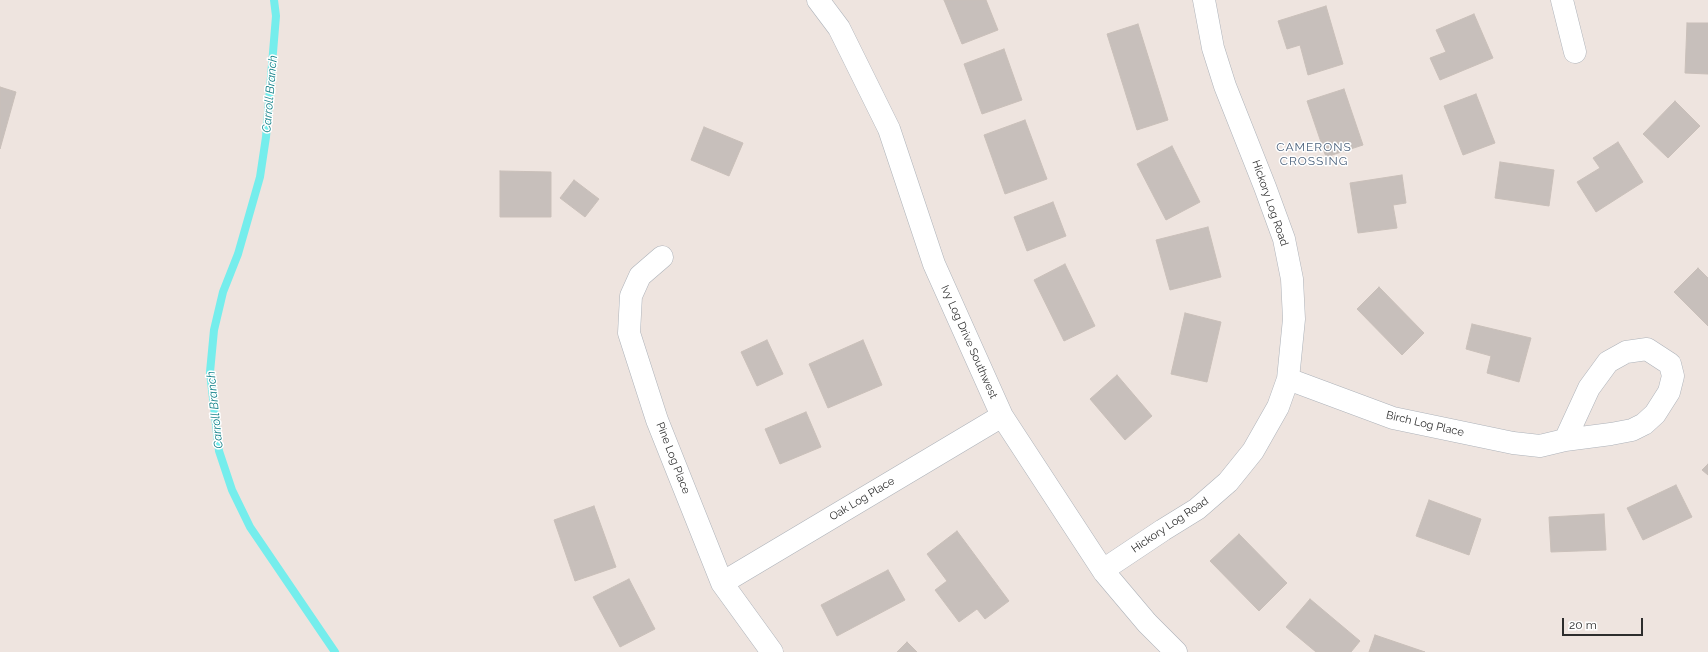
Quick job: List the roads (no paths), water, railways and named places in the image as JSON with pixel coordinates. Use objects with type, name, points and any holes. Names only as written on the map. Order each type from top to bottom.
[{"type":"street","name":"Ivy Log Drive Southwest","points":[[818,0],[839,28],[889,129],[934,264],[1002,416],[1104,572],[1146,623],[1176,652]]},
{"type":"street","name":"Hickory Log Road","points":[[1104,572],[1109,566],[1197,509],[1228,482],[1253,451],[1278,407],[1288,380],[1294,319],[1292,279],[1284,239],[1225,86],[1213,48],[1204,0]]},
{"type":"street","points":[[1562,0],[1575,52]]},
{"type":"street","name":"Pine Log Place","points":[[662,257],[640,276],[631,296],[629,332],[657,420],[722,583],[772,652]]},
{"type":"street","name":"Birch Log Place","points":[[1288,380],[1393,418],[1513,443],[1540,446],[1565,440],[1632,430],[1644,424],[1655,414],[1669,392],[1673,376],[1670,364],[1647,349],[1626,352],[1608,362],[1589,388],[1565,440]]},
{"type":"street","name":"Oak Log Place","points":[[722,583],[1002,416]]},
{"type":"waterway","name":"Carroll Branch","points":[[274,0],[276,16],[266,137],[260,177],[238,254],[223,292],[214,330],[210,372],[219,451],[232,490],[250,527],[335,652]]},
{"type":"district","name":"CAMERONS CROSSING","points":[[1314,154]]}]
